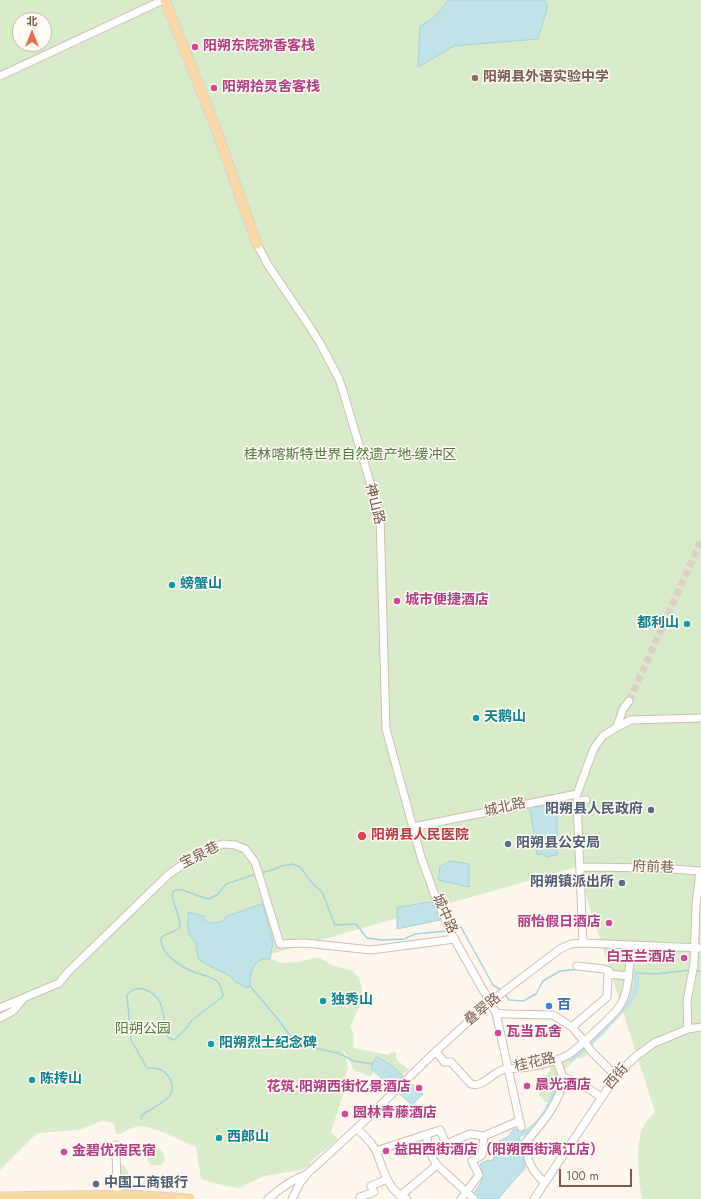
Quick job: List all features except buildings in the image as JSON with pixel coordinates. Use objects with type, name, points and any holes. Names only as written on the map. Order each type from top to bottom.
[{"type":"main road","points":[[164,0],[216,126],[257,244]]},
{"type":"main road","points":[[0,1197],[117,1195],[189,1199]]},
{"type":"street","points":[[0,76],[164,0]]},
{"type":"street","name":"神山路","points":[[257,244],[279,284],[310,327],[339,379],[380,516],[385,694]]},
{"type":"street","name":"城中路","points":[[385,694],[386,729],[413,827],[434,893],[454,937],[496,1013],[509,1069],[520,1124],[484,1136]]},
{"type":"street","points":[[617,727],[623,709],[629,701]]},
{"type":"street","points":[[583,943],[577,797],[594,748],[603,736],[630,720],[701,718]]},
{"type":"street","points":[[577,797],[583,943]]},
{"type":"street","name":"城北路","points":[[413,827],[577,797],[586,800]]},
{"type":"street","name":"宝泉巷","points":[[0,1008],[59,982],[66,973],[134,907],[180,866],[198,855],[223,844],[235,845],[245,849],[255,862],[280,944],[305,943],[372,950],[454,937]]},
{"type":"street","name":"府前巷","points":[[580,867],[658,868],[700,871]]},
{"type":"street","points":[[688,1029],[688,1001],[694,964],[699,948],[696,906],[700,871]]},
{"type":"street","points":[[583,943],[699,948]]},
{"type":"street","name":"叠翠路","points":[[307,1174],[357,1128],[409,1076],[490,1002],[560,949],[571,944],[583,943],[699,948]]},
{"type":"street","name":"桂花路","points":[[436,1051],[444,1062],[451,1062],[471,1084],[474,1085],[501,1071],[530,1067],[556,1060],[569,1054],[603,1024],[622,1004],[627,991],[631,946]]},
{"type":"street","points":[[572,1027],[607,997],[609,971],[604,969],[577,966]]},
{"type":"street","points":[[608,974],[628,975]]},
{"type":"street","points":[[0,1018],[13,1010],[26,997]]},
{"type":"street","points":[[496,1013],[553,1015],[572,1027],[591,1051],[616,1076]]},
{"type":"street","name":"西街","points":[[534,1199],[616,1076],[635,1057],[654,1043],[688,1029],[701,1026]]},
{"type":"street","points":[[544,1182],[531,1168],[525,1143],[540,1126],[551,1110],[560,1088],[562,1076],[556,1060]]},
{"type":"street","name":"桂花路","points":[[562,1076],[601,1097]]},
{"type":"street","points":[[357,1128],[371,1143],[376,1151],[391,1187],[400,1196],[407,1199]]},
{"type":"street","points":[[376,1151],[440,1130],[446,1144],[470,1134],[484,1136],[482,1155],[472,1162],[479,1175],[470,1195],[461,1199]]},
{"type":"street","points":[[426,1135],[431,1155],[437,1165],[470,1195]]},
{"type":"street","points":[[116,1145],[117,1195]]},
{"type":"street","points":[[400,1196],[437,1165]]},
{"type":"street","points":[[268,1199],[294,1179],[307,1174]]},
{"type":"street","points":[[292,1199],[300,1183],[307,1174]]},
{"type":"street","points":[[360,1197],[374,1192],[371,1186],[387,1179]]},
{"type":"green space","name":"桂林喀斯特世界自然遗产地-缓冲区","points":[[0,0],[701,0],[701,1199],[642,1199],[639,1173],[639,1142],[644,1125],[655,1112],[577,867],[271,954],[270,958],[280,963],[300,962],[313,958],[320,958],[332,965],[352,971],[359,978],[362,989],[362,1001],[350,1027],[353,1034],[354,1048],[389,1055],[391,1052],[396,1053],[396,1059],[408,1069],[408,1071],[402,1075],[391,1065],[372,1064],[371,1069],[374,1072],[371,1076],[368,1076],[354,1071],[347,1055],[342,1049],[348,1068],[344,1083],[344,1092],[331,1132],[338,1139],[310,1162],[311,1165],[301,1170],[264,1176],[239,1188],[225,1186],[201,1179],[196,1147],[145,1126],[135,1127],[121,1134],[116,1134],[114,1124],[104,1120],[79,1130],[37,1133],[0,1170]]},
{"type":"green space","points":[[618,1012],[600,1033],[589,1053],[584,1057],[576,1058],[563,1070],[553,1102],[545,1102],[539,1095],[541,1088],[545,1084],[545,1076],[550,1071],[552,1064],[571,1050],[575,1043],[587,1041]]},
{"type":"green space","points":[[157,1149],[160,1149],[163,1153],[165,1159],[164,1162],[160,1165],[151,1165],[147,1159],[147,1155]]},
{"type":"green space","points":[[124,1165],[132,1180],[131,1193],[127,1193],[122,1187],[119,1166]]},
{"type":"water","points":[[449,0],[544,0],[548,5],[538,39],[454,46],[418,67],[420,26],[433,18]]},
{"type":"water","points":[[557,804],[557,855],[546,857],[544,854],[537,855],[530,808]]},
{"type":"water","points":[[450,861],[469,864],[469,887],[438,880],[440,867]]},
{"type":"water","points":[[432,902],[440,920],[397,929],[397,908]]},
{"type":"water","points":[[263,904],[273,942],[270,959],[264,959],[256,963],[252,971],[250,986],[247,988],[237,983],[228,975],[202,962],[198,958],[196,943],[188,933],[188,912],[204,916],[204,920],[216,923],[224,920],[225,917]]},
{"type":"water","points":[[377,1057],[391,1065],[423,1094],[412,1105],[371,1069],[372,1064]]},
{"type":"water","points":[[514,1129],[518,1129],[525,1168],[498,1199],[470,1199],[481,1183],[483,1174],[480,1164],[488,1160],[492,1161],[495,1156],[496,1143],[509,1136]]},
{"type":"waterway","points":[[261,873],[292,864],[300,867],[313,884],[322,892],[335,925],[356,924],[367,938],[383,940],[404,939],[415,934],[447,931]]},
{"type":"waterway","points":[[141,1119],[142,1115],[168,1098],[172,1091],[172,1084],[166,1073],[163,1071],[147,1068],[131,1040],[127,995],[134,989],[138,988],[151,992],[160,1003],[168,1038],[174,1040],[185,1030],[192,1020],[223,995],[217,981],[183,967],[172,959],[164,949],[161,938],[176,931],[179,928],[180,923],[174,904],[173,893],[176,890],[182,890],[209,899],[218,894],[226,884],[256,874]]},
{"type":"waterway","points":[[453,930],[461,927],[493,985],[501,990]]},
{"type":"waterway","points":[[505,994],[509,1000],[523,1001],[536,994],[543,981],[560,971],[579,969]]},
{"type":"waterway","points":[[636,973],[656,974],[690,970]]},
{"type":"waterway","points":[[696,971],[701,971]]},
{"type":"waterway","points":[[571,1060],[598,1036],[630,1001],[637,987],[636,973]]},
{"type":"waterway","points":[[250,986],[281,1023],[294,1042],[338,1053],[354,1061],[372,1064]]},
{"type":"waterway","points":[[519,1135],[535,1126],[546,1112],[554,1094],[558,1076]]},
{"type":"tunnel","points":[[629,701],[701,541]]},
{"type":"place","name":"阳朔东院弥香客栈","points":[[195,47]]},
{"type":"place","name":"阳朔县外语实验中学","points":[[475,78]]},
{"type":"place","name":"阳朔拾灵舍客栈","points":[[214,88]]},
{"type":"place","name":"螃蟹山","points":[[172,585]]},
{"type":"place","name":"城市便捷酒店","points":[[397,601]]},
{"type":"place","name":"都利山","points":[[687,624]]},
{"type":"place","name":"天鹅山","points":[[476,718]]},
{"type":"place","name":"阳朔县人民政府","points":[[651,810]]},
{"type":"place","name":"阳朔县人民医院","points":[[362,836]]},
{"type":"place","name":"阳朔县公安局","points":[[508,844]]},
{"type":"place","name":"阳朔镇派出所","points":[[622,883]]},
{"type":"place","name":"丽怡假日酒店","points":[[609,923]]},
{"type":"place","name":"白玉兰酒店","points":[[684,958]]},
{"type":"place","name":"独秀山","points":[[323,1001]]},
{"type":"place","name":"百","points":[[549,1006]]},
{"type":"place","name":"瓦当瓦舍","points":[[498,1033]]},
{"type":"place","name":"阳朔烈士纪念碑","points":[[211,1044]]},
{"type":"place","name":"陈抟山","points":[[32,1080]]},
{"type":"place","name":"晨光酒店","points":[[527,1086]]},
{"type":"place","name":"花筑·阳朔西街忆景酒店","points":[[419,1088]]},
{"type":"place","name":"园林青藤酒店","points":[[345,1114]]},
{"type":"place","name":"西郎山","points":[[219,1138]]},
{"type":"place","name":"益田西街酒店（阳朔西街漓江店）","points":[[386,1151]]},
{"type":"place","name":"金碧优宿民宿","points":[[64,1152]]},
{"type":"place","name":"中国工商银行","points":[[96,1184]]},
{"type":"park label","name":"阳朔公园","points":[[143,1030]]}]
